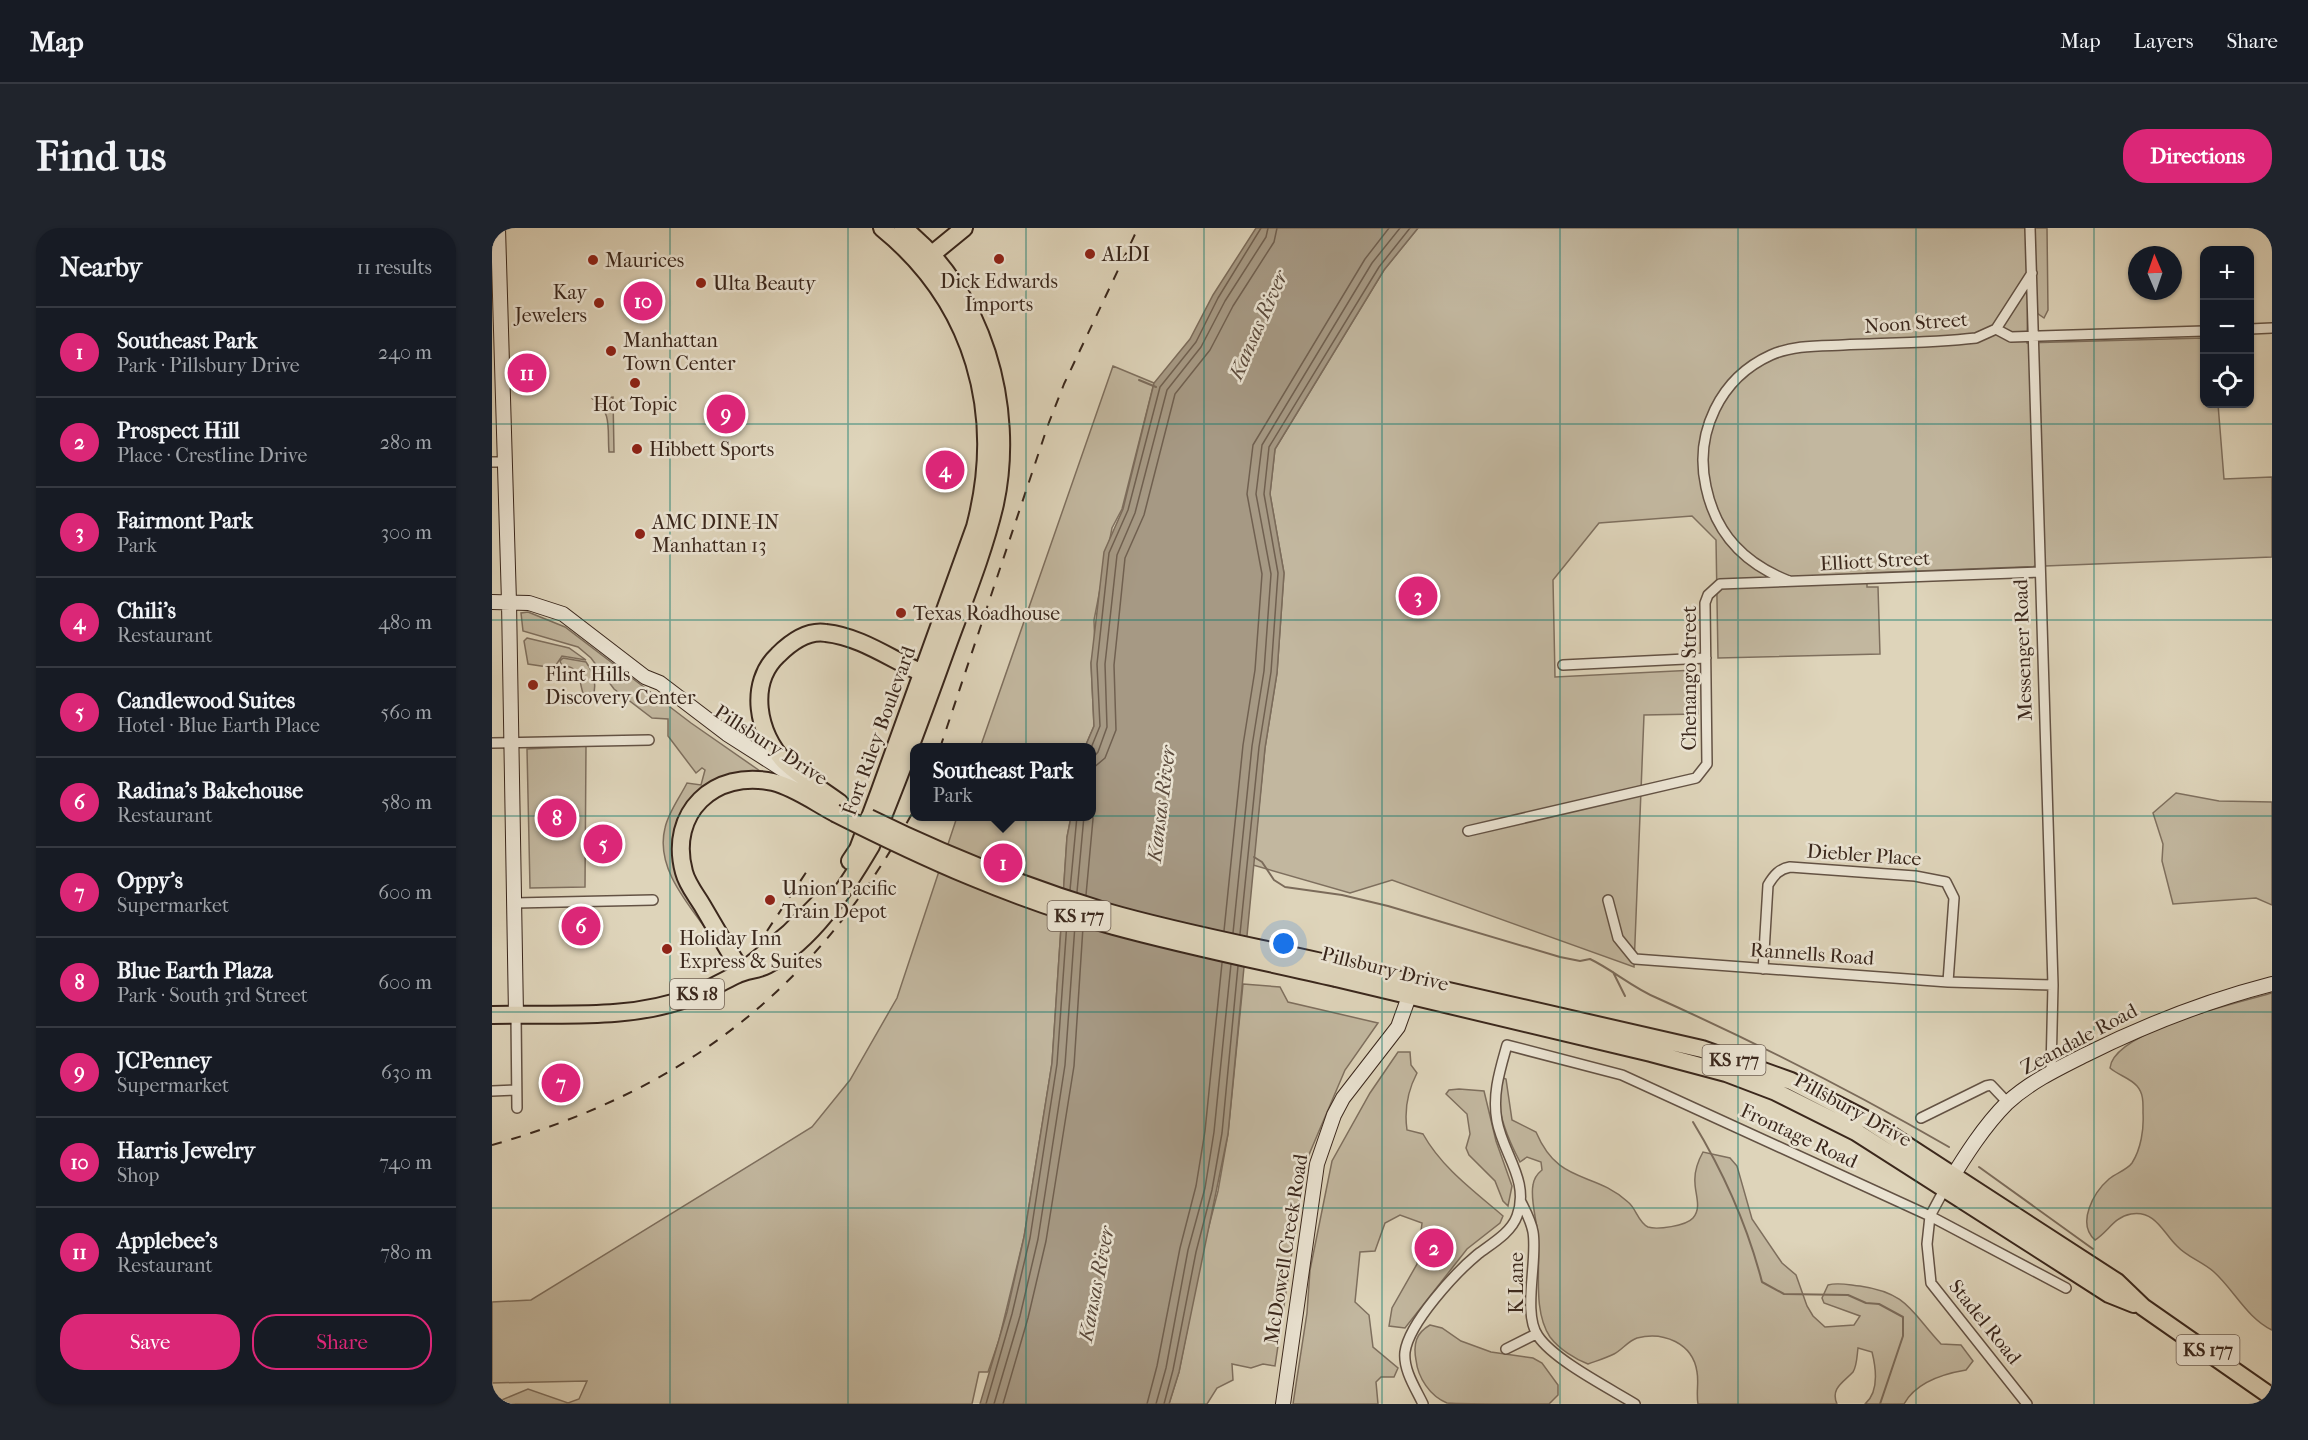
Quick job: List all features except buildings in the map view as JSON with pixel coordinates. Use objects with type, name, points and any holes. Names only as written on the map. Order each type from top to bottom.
[{"type":"highway","points":[[882,228],[912,236],[926,260],[962,231]]},
{"type":"highway","points":[[956,288],[951,260],[962,231]]},
{"type":"highway","name":"Fort Riley Boulevard","points":[[492,1015],[600,1014],[650,1008],[690,997],[741,972],[817,906],[841,876],[858,849],[988,528],[998,487],[1001,450],[997,400],[988,357],[972,316],[956,288],[926,260]]},
{"type":"highway","name":"Fort Riley Boulevard","points":[[926,260],[969,346],[983,396],[988,447],[984,489],[975,527],[929,676]]},
{"type":"highway","name":"KS 177","points":[[837,808],[784,761],[762,726],[758,702],[769,663],[802,636],[824,632],[857,641],[929,676]]},
{"type":"highway","name":"KS 177","points":[[741,972],[685,876],[680,853],[682,831],[689,814],[699,800],[724,784],[751,779],[775,783],[837,808]]},
{"type":"highway","name":"Pillsbury Drive","points":[[837,808],[1032,888],[1109,912],[1337,972],[1702,1049],[1791,1081],[1841,1106],[1949,1181],[2117,1282],[2143,1307],[2272,1397]]},
{"type":"street","points":[[498,228],[496,315],[499,462],[509,602],[517,1108]]},
{"type":"street","name":"Messenger Road","points":[[2030,228],[2038,572],[2053,985],[2052,1071]]},
{"type":"street","points":[[1996,329],[2032,273]]},
{"type":"street","points":[[2254,329],[2272,328]]},
{"type":"street","name":"Noon Street","points":[[1794,583],[1765,572],[1741,555],[1721,530],[1710,505],[1704,478],[1706,431],[1714,408],[1724,392],[1741,374],[1771,354],[1800,347],[1976,338],[1996,329],[2011,337],[2200,331]]},
{"type":"street","name":"Elliott Street","points":[[1714,587],[1729,583],[1794,583],[2038,572]]},
{"type":"street","name":"Chenango Street","points":[[1468,831],[1696,778],[1707,764],[1705,603],[1714,587]]},
{"type":"street","name":"Pillsbury Drive","points":[[492,602],[529,603],[562,614],[645,677],[660,683],[698,714],[837,808]]},
{"type":"street","points":[[1563,665],[1706,658]]},
{"type":"street","points":[[492,743],[649,740]]},
{"type":"street","name":"Diebler Place","points":[[1763,969],[1768,885],[1783,868],[1802,868],[1915,876],[1946,882],[1954,898],[1948,982]]},
{"type":"street","points":[[515,903],[653,900]]},
{"type":"street","name":"Rannells Road","points":[[1608,900],[1618,938],[1635,959],[1948,982],[2053,985]]},
{"type":"street","name":"Zeandale Road","points":[[1949,1181],[1983,1131],[2008,1103],[2052,1071],[2142,1026],[2219,998],[2272,984]]},
{"type":"street","name":"McDowell Creek Road","points":[[1283,1404],[1313,1189],[1324,1140],[1343,1098],[1398,1026],[1412,989]]},
{"type":"street","name":"K Lane","points":[[1506,1349],[1536,1334],[1532,1305],[1533,1230],[1521,1202],[1521,1187],[1501,1138],[1496,1119],[1495,1094],[1507,1045]]},
{"type":"street","name":"Frontage Road","points":[[1507,1045],[1622,1075],[1930,1216],[2066,1288]]},
{"type":"street","points":[[1921,1118],[1991,1085],[2008,1103]]},
{"type":"street","points":[[492,1091],[516,1090]]},
{"type":"street","name":"Stadel Road","points":[[1949,1181],[1930,1216],[1927,1244],[1930,1283],[2028,1404]]},
{"type":"street","points":[[1423,1404],[1407,1368],[1405,1353],[1411,1335],[1424,1315],[1465,1265],[1503,1235],[1516,1219],[1521,1202]]},
{"type":"street","points":[[1536,1334],[1544,1344],[1566,1360],[1635,1404]]},
{"type":"shaded area","points":[[1418,228],[2029,228],[2027,343],[2200,338],[2200,408],[2218,408],[2224,479],[2272,477],[2272,557],[1867,573],[1867,587],[1878,587],[1880,654],[1718,658],[1716,540],[1692,516],[1599,523],[1553,580],[1555,677],[1695,670],[1698,714],[1644,715],[1634,967],[1392,880],[1350,893],[1253,865],[1265,748],[1277,673],[1284,573],[1270,494],[1275,449],[1384,270]]},
{"type":"shaded area","points":[[2033,228],[2047,228],[2048,310],[2044,318],[2037,313]]},
{"type":"shaded area","points":[[1113,366],[1154,383],[1122,509],[1112,528],[1094,620],[1095,647],[1091,663],[1094,726],[1087,743],[982,743]]},
{"type":"shaded area","points":[[613,397],[614,452],[609,452],[606,416],[604,410],[593,399]]},
{"type":"shaded area","points":[[528,612],[565,627],[691,723],[760,771],[728,775],[709,784],[695,797],[675,833],[716,943],[678,889],[665,859],[663,844],[669,817],[687,783],[701,785],[705,770],[702,768],[696,773],[668,736],[668,719],[652,718],[614,689],[591,658],[578,647],[523,631],[521,613]]},
{"type":"shaded area","points":[[527,638],[569,648],[586,660],[562,656],[554,668],[528,664],[524,641]]},
{"type":"shaded area","points":[[563,658],[586,662],[594,679],[593,696],[588,693],[584,696],[577,672],[562,666],[560,661]]},
{"type":"shaded area","points":[[586,746],[585,887],[530,888],[527,749]]},
{"type":"shaded area","points":[[2176,793],[2219,801],[2272,802],[2272,905],[2256,898],[2173,904],[2162,861],[2163,844],[2153,813]]},
{"type":"shaded area","points":[[956,821],[1070,821],[1067,837],[1052,1063],[1024,1237],[999,1340],[988,1372],[979,1372],[972,1404],[492,1404],[528,1389],[568,1403],[579,1399],[587,1381],[492,1383],[492,1302],[531,1300],[812,1127],[850,1080],[897,998]]},
{"type":"shaded area","points":[[1243,984],[1280,987],[1288,1002],[1378,1023],[1345,1070],[1305,1164],[1275,1366],[1263,1364],[1251,1368],[1232,1364],[1233,1380],[1217,1388],[1207,1404],[1169,1404],[1179,1372],[1202,1253],[1218,1191],[1228,1134]]},
{"type":"shaded area","points":[[2272,993],[2272,1330],[2248,1311],[2214,1272],[2181,1250],[2147,1215],[2125,1216],[2095,1240],[2087,1225],[2087,1217],[2093,1200],[2103,1185],[2132,1163],[2141,1139],[2142,1096],[2134,1083],[2110,1068],[2117,1055],[2132,1042],[2154,1030],[2207,1011]]},
{"type":"shaded area","points":[[1398,1052],[1410,1052],[1411,1065],[1417,1073],[1407,1101],[1407,1130],[1423,1134],[1439,1158],[1503,1216],[1500,1223],[1467,1249],[1405,1328],[1389,1326],[1392,1308],[1417,1264],[1422,1223],[1400,1215],[1385,1223],[1375,1251],[1360,1252],[1355,1302],[1369,1315],[1373,1347],[1398,1368],[1394,1377],[1381,1377],[1376,1382],[1378,1404],[1293,1404],[1307,1313],[1310,1270],[1332,1161],[1370,1093]]},
{"type":"shaded area","points":[[1503,1078],[1506,1079],[1512,1120],[1536,1132],[1545,1149],[1566,1169],[1602,1185],[1628,1202],[1648,1227],[1671,1227],[1693,1218],[1698,1205],[1695,1175],[1703,1152],[1730,1158],[1737,1166],[1752,1219],[1782,1263],[1796,1275],[1807,1306],[1813,1316],[1825,1327],[1854,1325],[1860,1316],[1824,1303],[1822,1298],[1828,1285],[1844,1284],[1876,1289],[1899,1299],[1915,1313],[1941,1344],[1961,1345],[1973,1361],[1966,1370],[1930,1380],[1915,1390],[1904,1404],[1865,1404],[1873,1393],[1875,1365],[1872,1352],[1858,1348],[1853,1372],[1839,1386],[1835,1394],[1837,1404],[1698,1404],[1698,1376],[1690,1353],[1666,1338],[1647,1336],[1637,1338],[1614,1354],[1588,1364],[1573,1356],[1558,1346],[1544,1326],[1539,1301],[1539,1248],[1532,1191],[1535,1178],[1542,1170],[1541,1162],[1527,1157],[1520,1162],[1511,1143],[1500,1109],[1500,1087]]},
{"type":"shaded area","points":[[1449,1090],[1484,1091],[1496,1141],[1512,1186],[1508,1206],[1503,1201],[1495,1181],[1469,1155],[1466,1148],[1470,1134],[1467,1114],[1446,1094]]},
{"type":"shaded area","points":[[1430,1325],[1442,1328],[1461,1341],[1491,1352],[1533,1358],[1542,1363],[1558,1385],[1558,1395],[1549,1404],[1447,1403],[1441,1400],[1426,1386],[1419,1373],[1416,1360],[1417,1339],[1421,1332]]},
{"type":"water","name":"Kansas River","points":[[1256,228],[1418,228],[1384,270],[1275,449],[1270,494],[1284,573],[1277,673],[1265,748],[1228,1134],[1179,1372],[1169,1404],[980,1404],[1007,1312],[1024,1237],[1052,1063],[1067,837],[1070,821],[1096,821],[1096,743],[1087,743],[1094,726],[1091,663],[1104,552],[1123,509],[1154,383],[1190,339],[1213,295]]},
{"type":"waterway","points":[[1139,380],[1156,387]]},
{"type":"waterway","points":[[1254,857],[1262,862],[1274,880],[1285,887],[1342,895],[1388,906],[1560,957],[1580,961],[1590,959],[1648,994],[1805,1069],[1949,1147]]},
{"type":"waterway","points":[[1613,972],[1625,996]]},
{"type":"waterway","points":[[1693,1122],[1734,1199],[1762,1282],[1784,1294],[1848,1295],[1866,1303],[1879,1304],[1903,1317],[1903,1336],[1880,1404]]},
{"type":"waterway","points":[[1979,1167],[2093,1249]]},
{"type":"railway","points":[[942,743],[1048,425],[1064,384],[1138,228]]},
{"type":"railway","points":[[492,1145],[562,1122],[626,1094],[685,1062],[739,1024],[789,980],[834,930],[876,873],[910,817]]},
{"type":"railway","points":[[767,931],[807,871]]},
{"type":"place","name":"ALDI","points":[[1090,254]]},
{"type":"place","name":"Dick Edwards Imports","points":[[999,259]]},
{"type":"place","name":"Maurices","points":[[593,260]]},
{"type":"place","name":"Ulta Beauty","points":[[701,283]]},
{"type":"place","name":"Harris Jewelry","points":[[643,301]]},
{"type":"place","name":"Kay Jewelers","points":[[599,303]]},
{"type":"place","name":"Manhattan Town Center","points":[[611,351]]},
{"type":"place","name":"Applebee's","points":[[527,373]]},
{"type":"place","name":"Hot Topic","points":[[635,383]]},
{"type":"place","name":"JCPenney","points":[[726,414]]},
{"type":"place","name":"Hibbett Sports","points":[[637,449]]},
{"type":"place","name":"Chili's","points":[[945,470]]},
{"type":"place","name":"AMC DINE-IN Manhattan 13","points":[[640,534]]},
{"type":"place","name":"Fairmont Park","points":[[1418,596]]},
{"type":"place","name":"Texas Roadhouse","points":[[901,613]]},
{"type":"place","name":"Flint Hills Discovery Center","points":[[533,685]]},
{"type":"place","name":"Blue Earth Plaza","points":[[557,818]]},
{"type":"place","name":"Candlewood Suites","points":[[603,844]]},
{"type":"place","name":"Southeast Park","points":[[1003,863]]},
{"type":"place","name":"Union Pacific Train Depot","points":[[770,900]]},
{"type":"place","name":"Radina's Bakehouse","points":[[581,926]]},
{"type":"place","name":"Holiday Inn Express & Suites","points":[[667,949]]},
{"type":"place","name":"Oppy's","points":[[561,1083]]},
{"type":"place","name":"Prospect Hill","points":[[1434,1248]]}]
